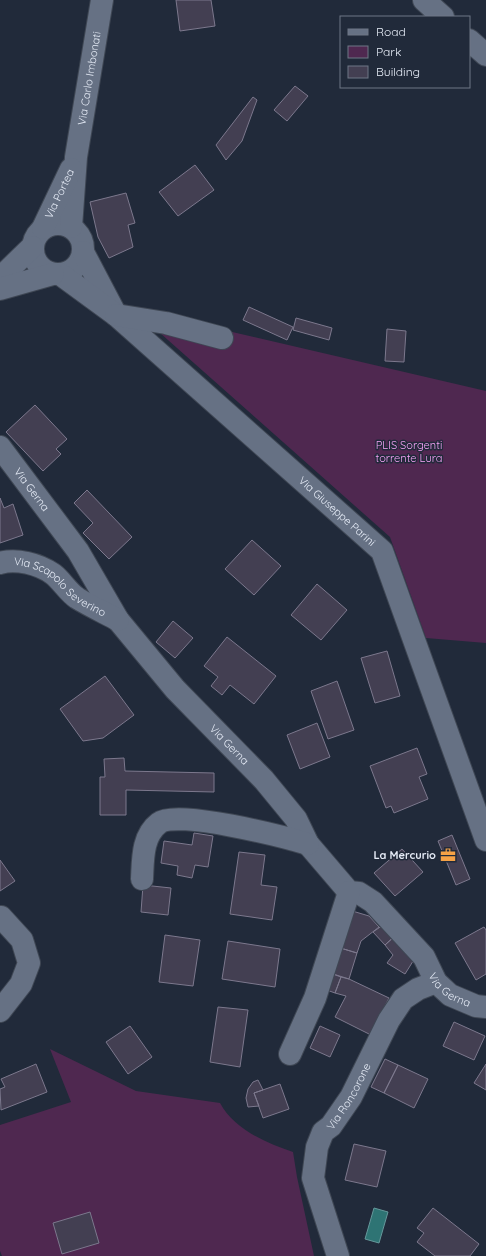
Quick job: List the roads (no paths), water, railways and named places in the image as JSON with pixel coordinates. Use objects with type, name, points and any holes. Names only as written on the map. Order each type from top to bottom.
[{"type":"street","name":"Via Carlo Imbonati","points":[[76,157],[102,0]]},
{"type":"street","points":[[424,0],[442,16]]},
{"type":"street","points":[[470,41],[486,55]]},
{"type":"street","name":"Via Portea","points":[[71,227],[76,157]]},
{"type":"street","name":"Via Portea","points":[[43,228],[76,157]]},
{"type":"street","points":[[0,289],[68,272],[76,267],[81,261],[83,242],[78,233],[71,227],[57,223],[43,228],[35,236],[32,247],[33,256],[44,271],[57,274]]},
{"type":"street","points":[[0,278],[32,247]]},
{"type":"street","name":"Via Giuseppe Parini","points":[[83,252],[116,315]]},
{"type":"street","name":"Via Giuseppe Parini","points":[[57,274],[116,315],[382,552],[486,840]]},
{"type":"street","points":[[116,315],[166,323],[222,338]]},
{"type":"street","name":"Via Gerna","points":[[0,447],[78,551],[118,620],[175,689],[264,780],[296,819],[308,844],[349,892],[359,893],[373,902],[424,957],[436,982],[450,995],[476,1006],[486,1007]]},
{"type":"street","name":"Via Scapolo Severino","points":[[0,563],[7,561],[20,561],[34,565],[53,574],[76,597],[118,620]]},
{"type":"street","points":[[142,879],[143,849],[150,834],[160,822],[176,818],[207,821],[285,837],[308,844]]},
{"type":"street","points":[[290,1054],[315,998],[349,892]]},
{"type":"street","points":[[0,1011],[21,984],[29,963],[22,940],[1,917]]},
{"type":"street","name":"Via Roncorone","points":[[338,1256],[314,1178],[317,1147],[323,1132],[331,1126],[351,1097],[389,1020],[404,998],[418,989],[436,982]]},
{"type":"place","name":"La Mercurio","points":[[448,855]]},
{"type":"park label","name":"PLIS Sorgenti torrente Lura","points":[[409,451]]}]
